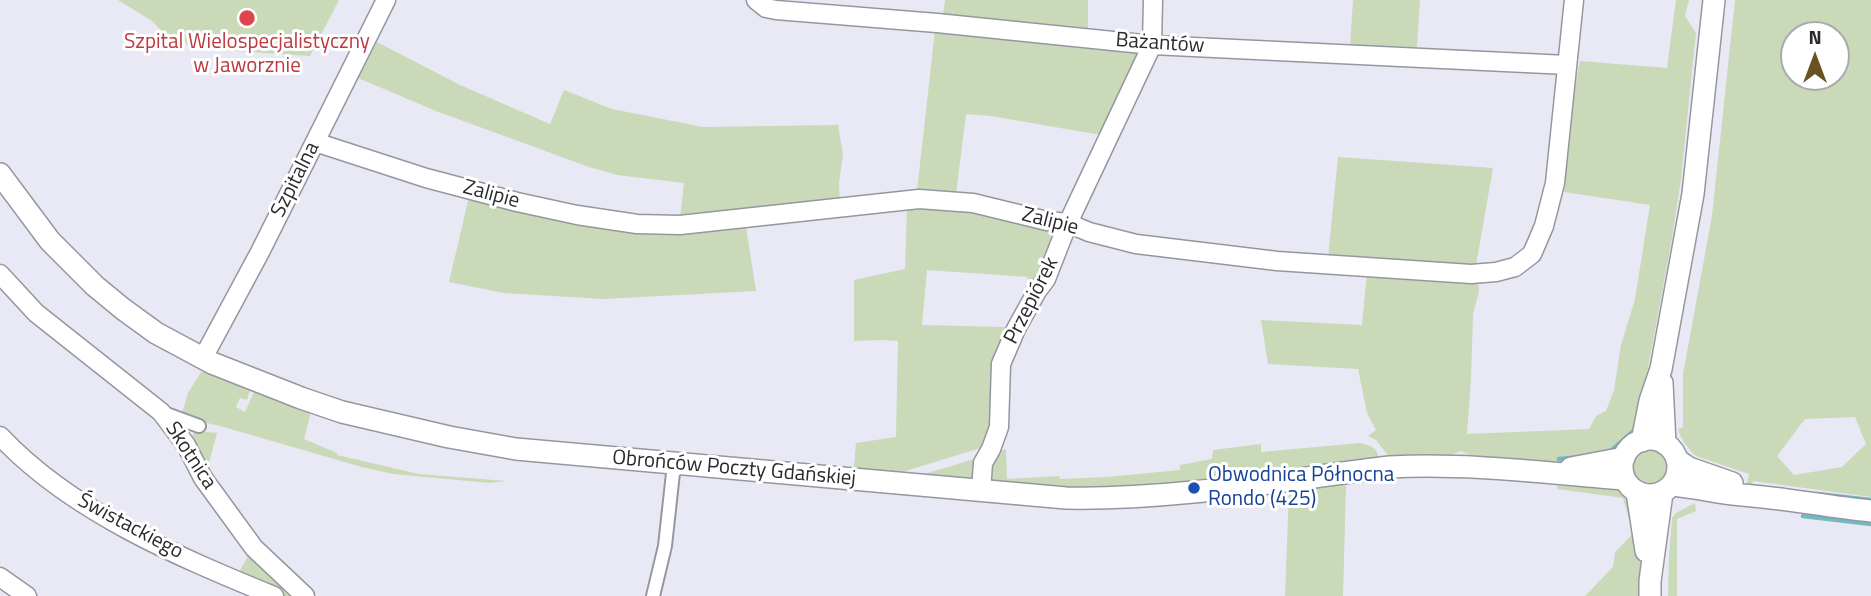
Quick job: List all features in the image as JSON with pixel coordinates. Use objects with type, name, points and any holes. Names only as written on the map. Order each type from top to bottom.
[{"type":"street","name":"Szpitalna","points":[[203,358],[260,252],[386,0]]},
{"type":"street","name":"Bażantów","points":[[756,0],[766,8],[776,10],[1152,45],[1567,65]]},
{"type":"street","name":"Przepiórek","points":[[981,491],[983,463],[999,427],[1000,364],[1016,329],[1046,279],[1068,223],[1152,45],[1153,0]]},
{"type":"street","name":"Zalipie","points":[[315,142],[426,178],[517,202],[637,224],[680,225],[919,198],[973,203],[1047,221],[1068,223],[1089,232],[1136,244],[1277,261],[1471,274],[1496,272],[1515,267],[1532,254],[1544,226],[1555,183],[1574,0]]},
{"type":"street","points":[[1642,441],[1650,401],[1661,369],[1693,194],[1714,0]]},
{"type":"street","name":"Obrońców Poczty Gdańskiej","points":[[0,174],[50,241],[95,286],[156,333],[250,379],[342,412],[449,438],[516,449],[680,465],[1066,498],[1154,496],[1390,467],[1443,465],[1555,472],[1583,465],[1628,476]]},
{"type":"street","name":"Skotnica","points":[[0,274],[36,313],[161,412],[186,444],[203,478],[254,548],[305,596]]},
{"type":"street","points":[[1650,588],[1667,489],[1676,478],[1678,469],[1671,452],[1661,369]]},
{"type":"street","points":[[161,412],[200,426]]},
{"type":"street","name":"Świstackiego","points":[[0,436],[55,485],[87,506],[146,539],[226,577],[274,596]]},
{"type":"street","points":[[1650,588],[1628,476],[1627,451],[1633,445],[1650,439],[1689,468],[1743,487],[1756,495]]},
{"type":"street","points":[[653,596],[665,546],[673,473],[680,465]]},
{"type":"street","points":[[1628,476],[1646,495],[1667,489],[1756,495],[1871,511]]},
{"type":"street","points":[[0,578],[27,596]]},
{"type":"green space","name":"Szpital Wielospecjalistyczny w Jaworznie","points":[[118,0],[339,0],[310,56],[190,48],[180,36],[172,42],[152,21]]},
{"type":"green space","points":[[945,0],[1088,0],[1088,28],[943,14]]},
{"type":"green space","points":[[1353,0],[1420,0],[1417,47],[1350,46]]},
{"type":"green space","points":[[1676,0],[1689,0],[1685,16],[1696,33],[1681,179],[1640,412],[1635,420],[1639,425],[1636,435],[1617,452],[1548,464],[1480,459],[1461,451],[1446,457],[1391,459],[1376,440],[1368,436],[1376,430],[1367,413],[1358,369],[1268,364],[1261,320],[1362,325],[1367,272],[1474,279],[1479,291],[1473,314],[1467,434],[1589,429],[1596,416],[1606,411],[1614,390],[1621,345],[1635,299],[1650,205],[1564,192],[1573,96],[1580,61],[1667,68]]},
{"type":"green space","points":[[1735,0],[1871,0],[1871,497],[1753,481],[1752,485],[1747,484],[1749,474],[1696,456],[1678,429],[1683,427],[1683,374],[1712,216]],"holes":[[[1855,417],[1866,444],[1842,467],[1794,475],[1777,456],[1805,419]]]},
{"type":"green space","points":[[935,30],[1139,51],[1103,133],[966,114],[956,194],[917,191]]},
{"type":"green space","points":[[377,42],[460,85],[550,124],[564,90],[612,109],[703,127],[838,125],[843,155],[839,182],[840,206],[680,219],[684,183],[617,175],[589,167],[436,111],[358,78]]},
{"type":"green space","points":[[1338,157],[1493,168],[1476,265],[1328,258]]},
{"type":"green space","points":[[469,197],[682,231],[746,227],[756,291],[603,299],[504,293],[449,282]]},
{"type":"green space","points":[[910,206],[952,207],[1045,226],[1049,232],[1051,247],[1047,264],[1035,285],[1027,281],[1028,277],[927,270],[922,325],[1006,327],[997,357],[996,410],[987,446],[899,473],[856,471],[856,443],[896,437],[898,341],[854,341],[854,280],[905,269],[907,209]]},
{"type":"green space","points":[[204,371],[250,390],[247,400],[240,398],[236,407],[245,412],[254,392],[311,412],[304,439],[337,455],[419,474],[506,481],[490,483],[393,474],[181,417],[188,393]]},
{"type":"green space","points":[[198,431],[217,433],[206,474],[189,439]]},
{"type":"green space","points":[[1360,443],[1375,449],[1378,458],[1170,486],[1112,491],[999,485],[991,480],[987,472],[997,451],[1006,449],[1007,479],[1059,476],[1060,479],[1180,470],[1180,465],[1212,459],[1213,450],[1261,444],[1261,452]]},
{"type":"green space","points":[[1650,450],[1662,455],[1667,467],[1662,479],[1650,484],[1638,479],[1633,467],[1638,455]]},
{"type":"green space","points":[[978,458],[973,482],[921,475]]},
{"type":"green space","points":[[1346,484],[1343,596],[1285,596],[1289,490]]},
{"type":"green space","points":[[1557,486],[1617,489],[1628,502],[1640,557],[1641,596],[1585,596],[1613,567],[1615,552],[1633,534],[1623,498],[1557,489]]},
{"type":"green space","points":[[1695,503],[1696,511],[1677,519],[1677,596],[1668,596],[1672,518]]},
{"type":"green space","points":[[251,551],[294,596],[283,596],[236,577]]},
{"type":"waterway","points":[[1612,450],[1636,429]]},
{"type":"waterway","points":[[1559,459],[1572,458]]},
{"type":"waterway","points":[[1817,494],[1871,500]]},
{"type":"waterway","points":[[1803,516],[1871,524]]},
{"type":"place","name":"Szpital Wielospecjalistyczny w Jaworznie","points":[[247,18]]},
{"type":"place","name":"Obwodnica Północna Rondo (425)","points":[[1194,488]]}]
